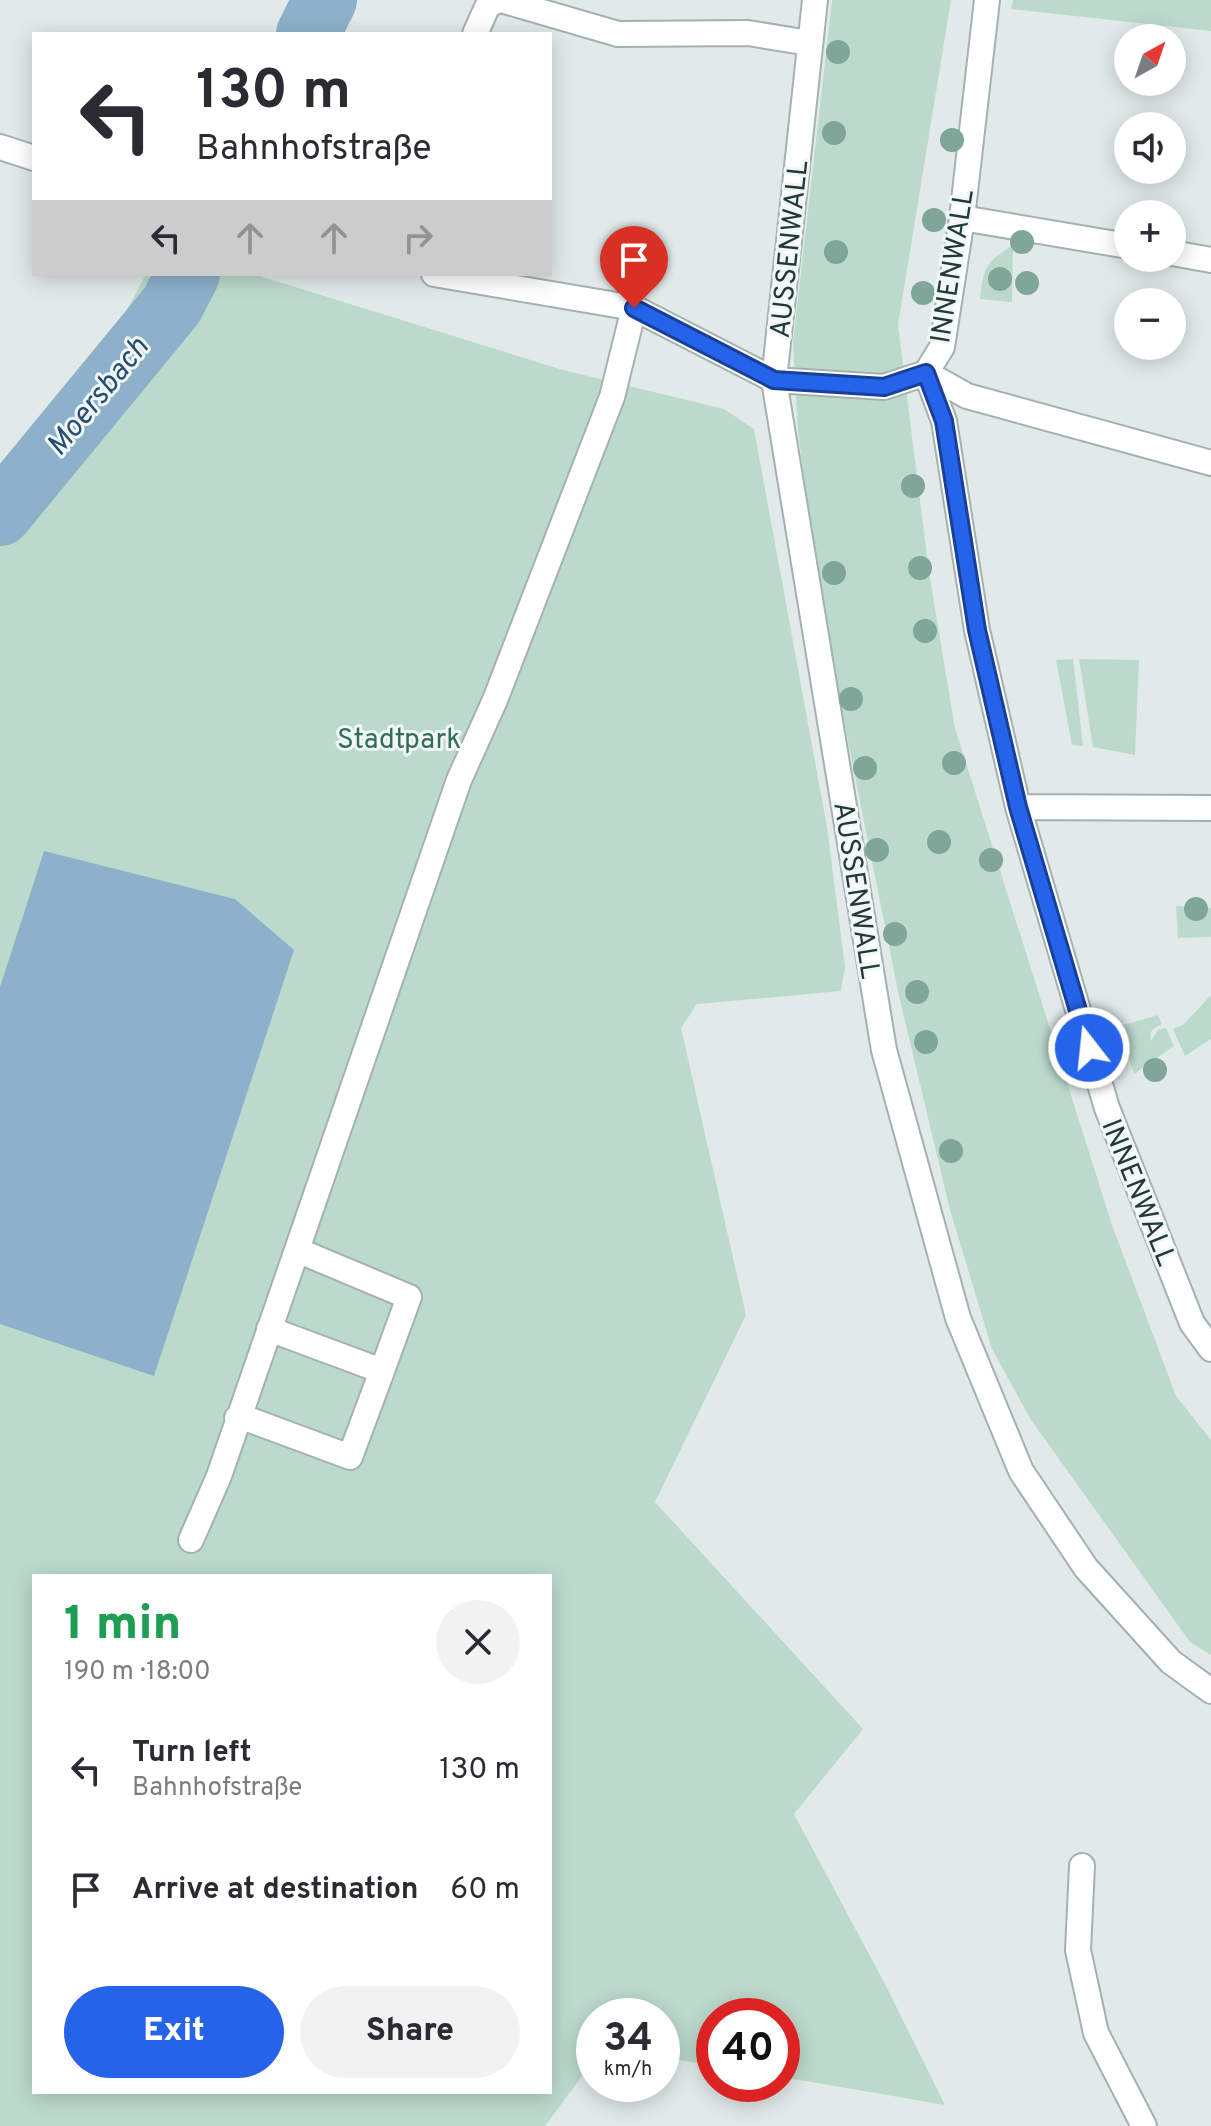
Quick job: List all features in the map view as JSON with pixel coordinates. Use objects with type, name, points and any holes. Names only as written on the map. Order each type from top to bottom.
[{"type":"street","points":[[476,32],[488,5],[500,0],[618,34],[748,33],[809,43]]},
{"type":"street","name":"AUSSENWALL","points":[[815,0],[774,380],[884,1050],[958,1318],[1021,1471],[1078,1556],[1171,1662],[1211,1691]]},
{"type":"street","name":"INNENWALL","points":[[987,0],[962,218],[942,347],[926,373],[944,421],[977,630],[1018,807],[1107,1108],[1192,1323],[1211,1349]]},
{"type":"street","points":[[0,147],[32,157]]},
{"type":"street","points":[[962,218],[1114,244]]},
{"type":"street","points":[[1186,256],[1211,260]]},
{"type":"street","points":[[446,276],[634,308],[774,380],[884,387],[926,373],[967,396],[1211,463]]},
{"type":"street","points":[[191,1540],[219,1476],[459,780],[495,700],[612,397],[634,308]]},
{"type":"street","points":[[1018,807],[1211,808]]},
{"type":"street","points":[[237,1418],[245,1418],[350,1457],[409,1297],[297,1250]]},
{"type":"street","points":[[269,1329],[382,1371]]},
{"type":"street","points":[[1082,1866],[1078,1950],[1096,2033],[1144,2126]]},
{"type":"green space","points":[[832,0],[951,0],[898,325],[929,572],[955,728],[1112,1225],[1176,1396],[1211,1440],[1211,1655],[1190,1642],[1031,1420],[992,1349],[950,1210],[899,996],[819,597],[798,431],[793,343]]},
{"type":"green space","points":[[1013,0],[1211,0],[1211,31],[1186,28],[1186,24],[1147,24],[1011,9]]},
{"type":"green space","points":[[1013,245],[1012,302],[980,299],[983,279],[991,261]]},
{"type":"green space","name":"Stadtpark","points":[[145,276],[259,276],[563,370],[724,409],[754,429],[827,827],[845,967],[841,991],[697,1004],[681,1028],[746,1315],[655,1502],[863,1729],[794,1814],[886,1986],[945,2105],[800,2080],[800,1998],[696,1998],[696,2063],[680,2060],[680,1998],[576,1998],[576,2084],[545,2126],[0,2126],[0,482],[108,345]]},
{"type":"green space","points":[[1073,659],[1083,746],[1072,745],[1056,660]]},
{"type":"green space","points":[[1079,659],[1139,660],[1135,755],[1093,747]]},
{"type":"green space","points":[[1176,906],[1211,908],[1211,937],[1178,938]]},
{"type":"green space","points":[[1211,995],[1211,1039],[1185,1056],[1173,1029],[1183,1025]]},
{"type":"green space","points":[[1158,1015],[1162,1024],[1152,1030],[1151,1041],[1158,1030],[1166,1028],[1174,1046],[1134,1074],[1120,1026]]},
{"type":"water","points":[[44,851],[235,899],[294,950],[154,1376],[0,1324],[0,987]]},
{"type":"waterway","name":"Moersbach","points":[[309,32],[325,0]]},
{"type":"waterway","name":"Moersbach","points":[[0,514],[172,305],[187,276]]},
{"type":"route","points":[[634,308],[774,380],[884,387],[926,373],[944,421],[977,630],[1018,807],[1089,1048]]}]
